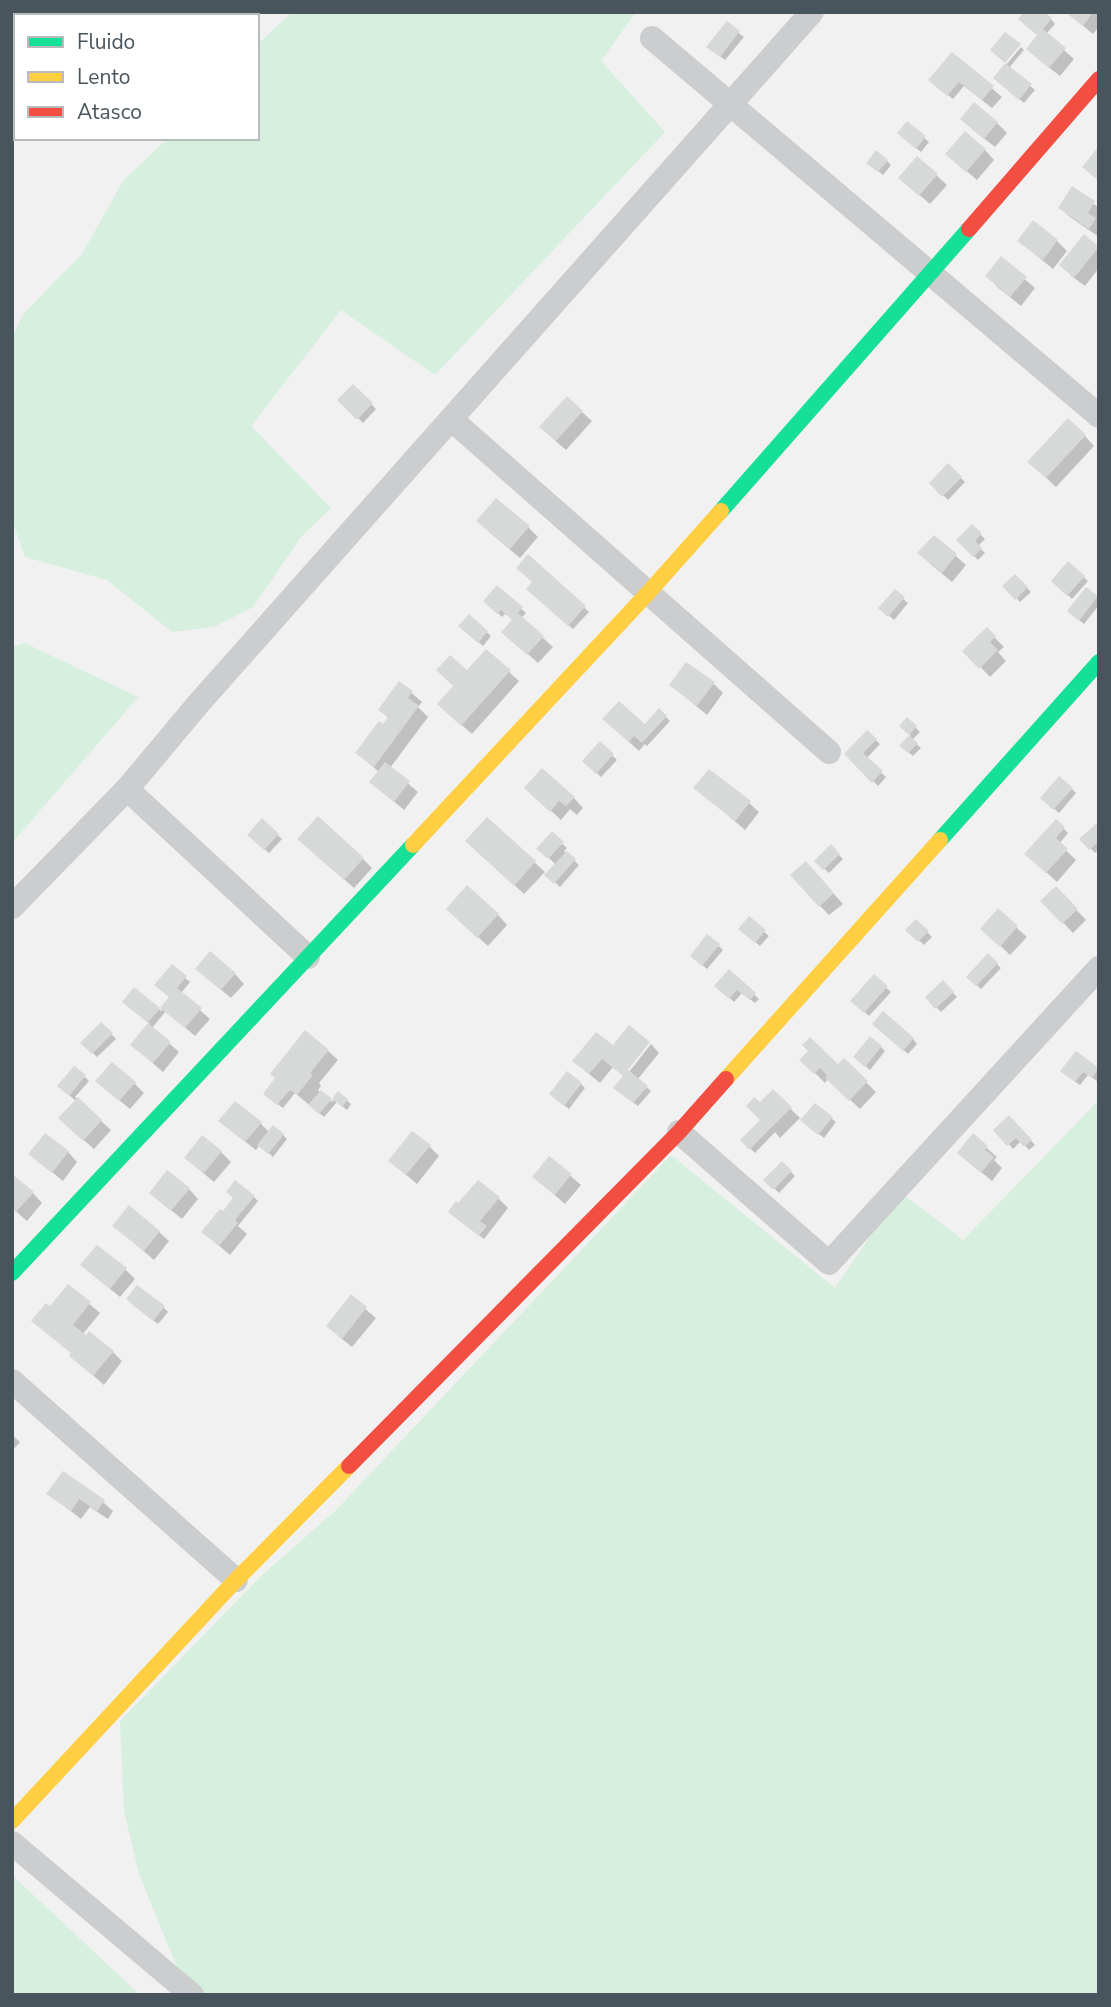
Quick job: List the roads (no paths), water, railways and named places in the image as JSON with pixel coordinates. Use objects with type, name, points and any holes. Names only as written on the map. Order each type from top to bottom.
[{"type":"street","points":[[12,907],[127,789],[812,12]]},
{"type":"street","points":[[652,38],[1099,416]]},
{"type":"street","points":[[12,1273],[648,593],[1099,79]]},
{"type":"street","points":[[451,419],[829,752]]},
{"type":"street","points":[[12,1821],[236,1580],[679,1132],[1099,662]]},
{"type":"street","points":[[127,789],[308,957]]},
{"type":"street","points":[[679,1132],[829,1264],[1099,968]]},
{"type":"street","points":[[12,1381],[236,1580]]},
{"type":"street","points":[[12,1843],[192,1995]]}]
